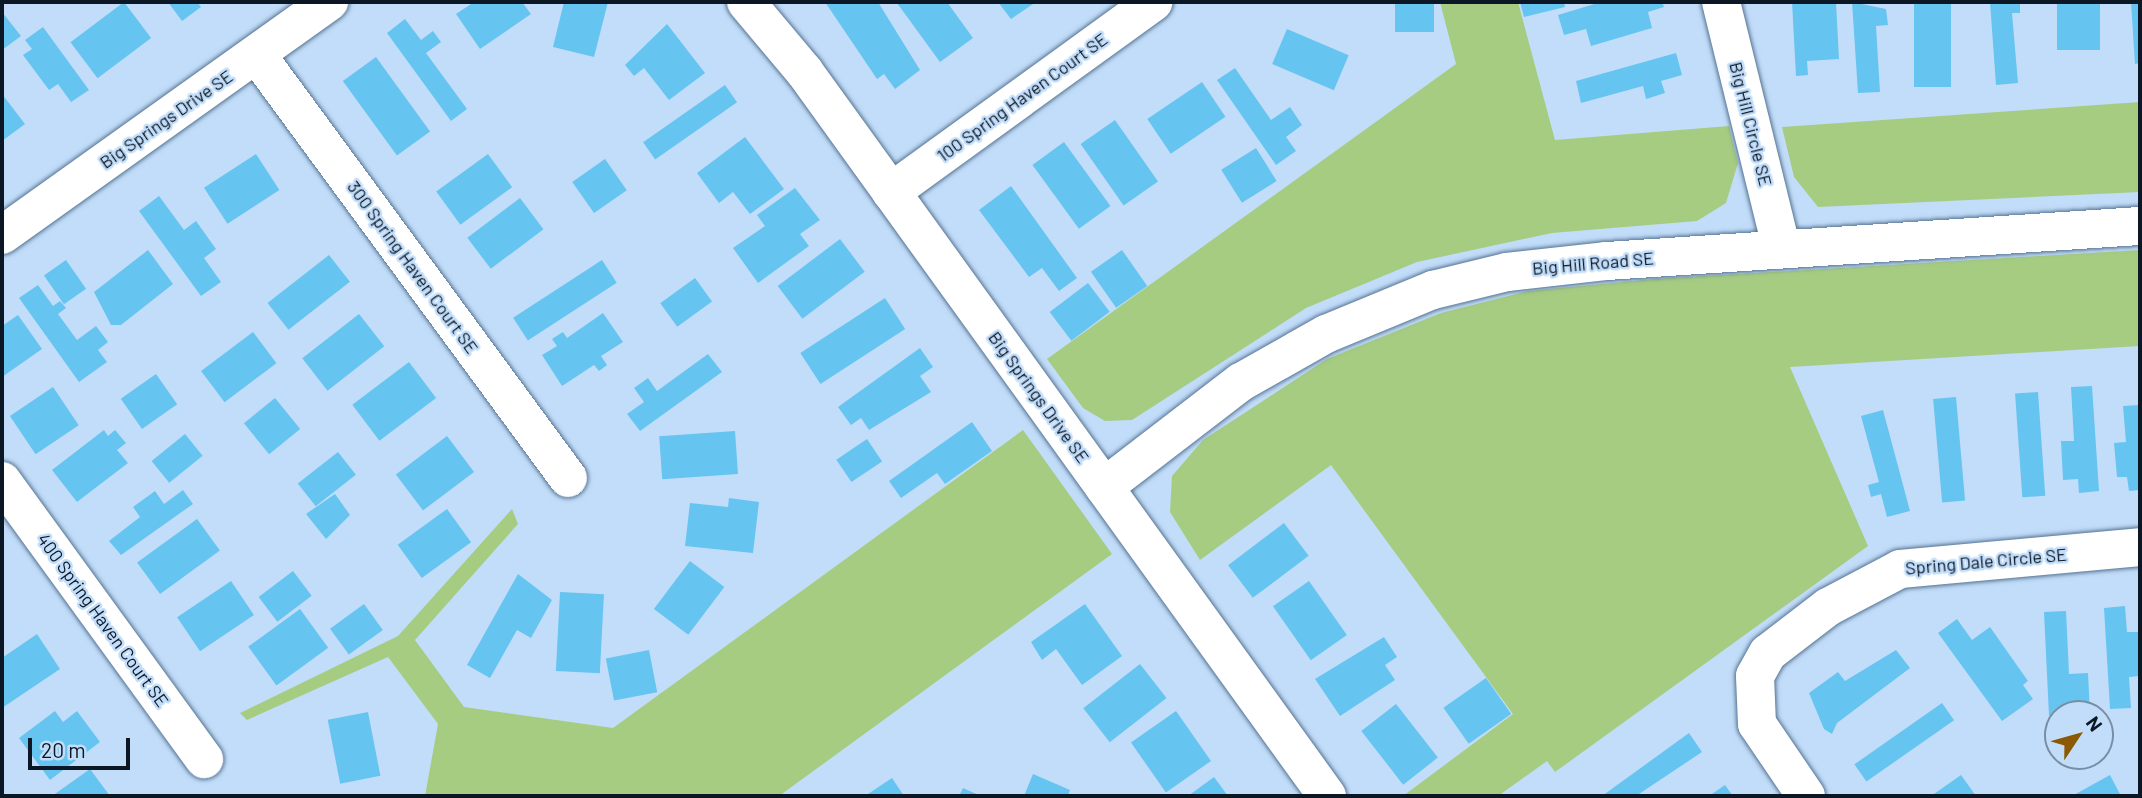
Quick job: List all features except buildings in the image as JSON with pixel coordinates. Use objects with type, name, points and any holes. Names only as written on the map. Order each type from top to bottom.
[{"type":"street","name":"Big Springs Drive SE","points":[[2,234],[329,2]]},
{"type":"street","name":"Big Springs Drive SE","points":[[746,2],[891,192],[1328,796]]},
{"type":"street","name":"100 Spring Haven Court SE","points":[[891,192],[1153,2]]},
{"type":"street","name":"Big Hill Circle SE","points":[[1721,2],[1781,247]]},
{"type":"street","name":"300 Spring Haven Court SE","points":[[257,55],[568,478]]},
{"type":"street","name":"Big Hill Road SE","points":[[1104,487],[1241,382],[1326,334],[1433,290],[1546,267],[1781,247],[2140,226]]},
{"type":"street","name":"400 Spring Haven Court SE","points":[[2,481],[204,759]]},
{"type":"street","name":"Spring Dale Circle SE","points":[[1806,796],[1757,724],[1755,676],[1768,653],[1828,607],[1900,569],[2140,547]]},
{"type":"green space","points":[[1440,2],[1518,2],[1555,140],[1729,126],[1738,163],[1726,203],[1697,221],[1552,233],[1417,262],[1306,308],[1132,420],[1105,421],[1083,408],[1047,359],[1456,64]]},
{"type":"green space","points":[[2140,102],[2140,192],[1818,207],[1794,177],[1782,127]]},
{"type":"green space","points":[[2140,250],[2140,346],[1790,367],[1868,546],[1555,772],[1547,761],[1498,796],[1403,796],[1513,714],[1331,465],[1200,560],[1170,512],[1172,476],[1203,440],[1327,359],[1441,313],[1528,291],[1655,279]]},
{"type":"green space","points":[[1023,430],[1112,554],[779,796],[425,796],[438,724],[388,657],[247,720],[240,713],[398,636],[512,509],[518,524],[415,640],[464,707],[613,728]]}]
